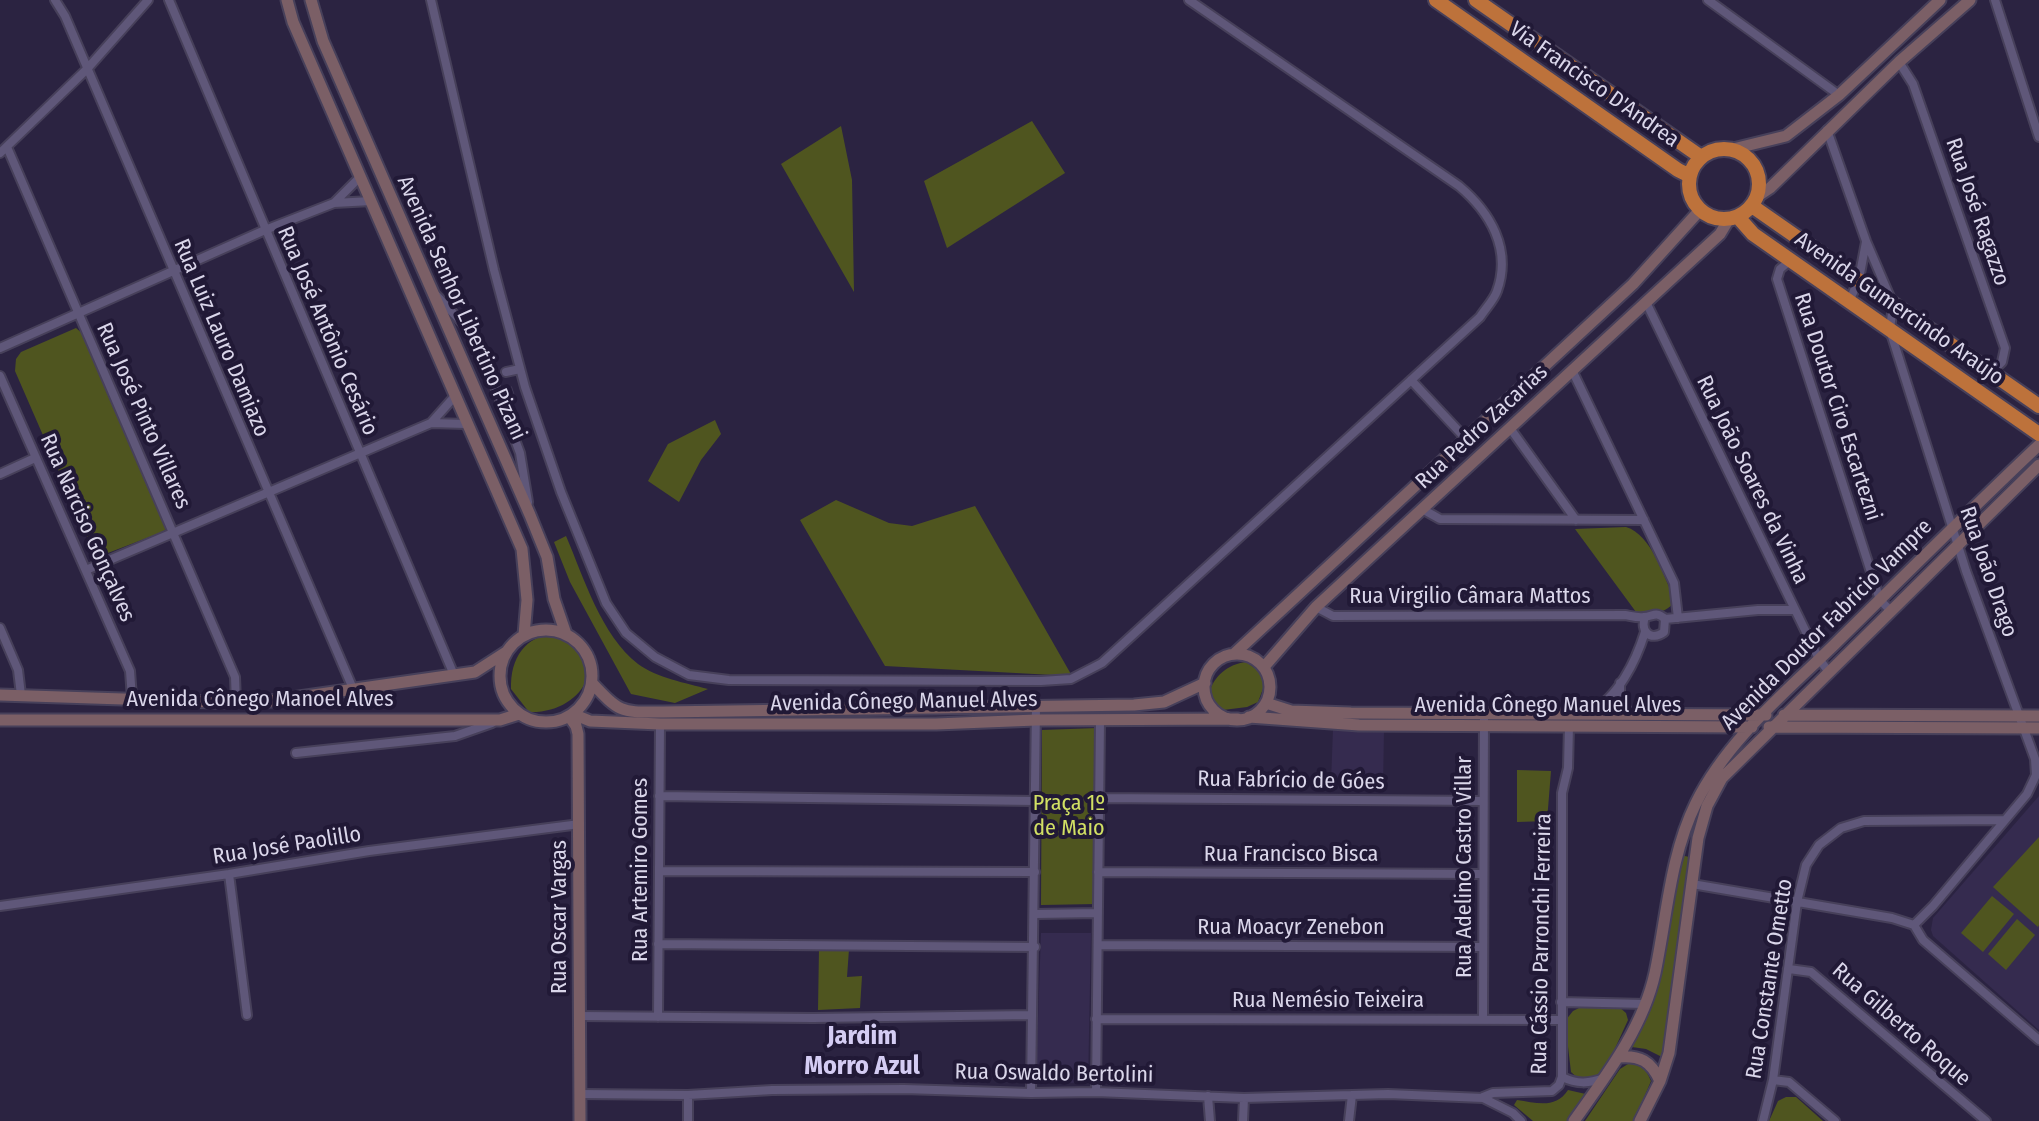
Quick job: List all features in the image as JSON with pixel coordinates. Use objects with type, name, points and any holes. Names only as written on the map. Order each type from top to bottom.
[{"type":"highway","name":"Via Francisco D'Andrea","points":[[1436,0],[1690,176]]},
{"type":"highway","name":"Via Francisco D'Andrea","points":[[1476,0],[1701,157]]},
{"type":"highway","points":[[1722,148],[1733,149],[1753,162],[1758,172],[1755,201],[1733,218],[1719,219],[1700,210],[1689,188],[1690,176],[1701,157],[1722,148]]},
{"type":"highway","name":"Avenida Gumercindo Araújo","points":[[1755,201],[1893,304],[2039,406]]},
{"type":"highway","name":"Avenida Gumercindo Araújo","points":[[1733,218],[2039,434]]},
{"type":"street","name":"Rua Luiz Lauro Damiazo","points":[[55,0],[354,691]]},
{"type":"street","points":[[3,150],[87,69],[148,0]]},
{"type":"street","name":"Rua José Antônio Cesário","points":[[169,0],[454,675]]},
{"type":"street","name":"Avenida Senhor Libertino Pizani","points":[[287,0],[293,22],[522,549],[527,600],[524,635]]},
{"type":"street","name":"Avenida Senhor Libertino Pizani","points":[[311,0],[323,41],[547,557],[554,599],[566,634]]},
{"type":"street","points":[[431,0],[525,387],[561,492],[606,603],[626,633],[655,657],[689,675],[729,680],[1041,681],[1071,679],[1102,663],[1480,317],[1497,293],[1500,258],[1492,224],[1479,203],[1459,186],[1189,0]]},
{"type":"street","points":[[1708,0],[1839,95]]},
{"type":"street","points":[[1733,149],[1786,136],[1839,95],[1940,0]]},
{"type":"street","points":[[1755,201],[1899,62],[1970,0]]},
{"type":"street","points":[[1995,0],[2039,137]]},
{"type":"street","name":"Rua José Ragazzo","points":[[1899,62],[1913,84],[2005,348],[2002,362],[1991,373]]},
{"type":"street","name":"Rua João Drago","points":[[1827,130],[1866,241],[1893,304],[1890,330],[1958,543],[2035,759],[2036,775],[2027,794],[1914,925]]},
{"type":"street","name":"Rua José Pinto Villares","points":[[3,150],[175,533],[235,677],[236,702]]},
{"type":"street","points":[[334,203],[360,177]]},
{"type":"street","points":[[0,348],[265,230],[334,203],[371,201]]},
{"type":"street","name":"Rua Pedro Zacarias","points":[[1234,654],[1633,284],[1700,210]]},
{"type":"street","name":"Rua Pedro Zacarias","points":[[1264,667],[1316,607],[1720,234],[1733,218]]},
{"type":"street","name":"Rua João Drago","points":[[1849,302],[1859,279],[1866,241]]},
{"type":"street","name":"Rua Doutor Ciro Escartezni","points":[[1791,260],[1780,269],[1777,279],[1880,600],[1891,611]]},
{"type":"street","points":[[431,290],[471,332],[493,376],[520,453],[530,515]]},
{"type":"street","name":"Rua João Soares da Vinha","points":[[1646,302],[1819,659],[1829,672]]},
{"type":"street","points":[[506,372],[520,369]]},
{"type":"street","points":[[1572,370],[1674,583],[1678,618]]},
{"type":"street","name":"Rua Narciso Gonçalves","points":[[0,376],[130,671],[132,698]]},
{"type":"street","points":[[1411,380],[1467,440]]},
{"type":"street","points":[[513,390],[525,387]]},
{"type":"street","points":[[431,423],[455,396]]},
{"type":"street","points":[[86,570],[431,423],[466,424]]},
{"type":"street","points":[[1510,428],[1576,520]]},
{"type":"street","name":"Avenida Doutor Fabricio Vampre","points":[[1574,1121],[1618,1057],[1645,1004],[1655,974],[1665,907],[1684,832],[1697,801],[1714,773],[1750,727],[2039,445]]},
{"type":"street","points":[[0,474],[35,458]]},
{"type":"street","name":"Avenida Doutor Fabricio Vampre","points":[[1640,1121],[1660,1081],[1669,1053],[1698,838],[1707,806],[1722,778],[2039,465]]},
{"type":"street","points":[[1422,509],[1440,519],[1644,520]]},
{"type":"street","name":"Rua Virgilio Câmara Mattos","points":[[1316,607],[1333,616],[1625,615],[1646,628],[1652,613],[1659,614],[1666,623]]},
{"type":"street","points":[[1586,714],[1597,709],[1632,667],[1646,628],[1658,636],[1666,623],[1678,618],[1758,610],[1795,610]]},
{"type":"street","points":[[0,628],[18,670],[21,695]]},
{"type":"street","points":[[538,630],[566,634],[579,642],[587,654],[592,668],[589,695],[571,715],[544,722],[519,714],[502,692],[501,665],[506,652],[524,635],[538,630]]},
{"type":"street","name":"Avenida Cônego Manoel Alves","points":[[0,695],[271,701],[475,672],[506,652]]},
{"type":"street","points":[[1234,654],[1246,655],[1264,667],[1270,685],[1266,703],[1243,718],[1227,718],[1209,704],[1205,683],[1214,663],[1234,654]]},
{"type":"street","points":[[1620,682],[1620,700],[1630,715]]},
{"type":"street","name":"Avenida Cônego Manuel Alves","points":[[592,683],[609,703],[628,712],[1134,705],[1164,702],[1205,683]]},
{"type":"street","name":"Avenida Cônego Manuel Alves","points":[[1266,703],[1291,711],[1569,725],[1773,727],[2023,722],[2039,716]]},
{"type":"street","points":[[1096,1092],[1100,720],[1106,711],[1134,705]]},
{"type":"street","points":[[1031,1093],[1036,706]]},
{"type":"street","name":"Avenida Cônego Manoel Alves","points":[[0,720],[500,720],[519,714]]},
{"type":"street","name":"Avenida Cônego Manuel Alves","points":[[571,715],[590,721],[660,724],[936,724],[1243,718],[1359,725],[1586,714],[1786,715],[2023,722],[2039,728]]},
{"type":"street","name":"Rua Oscar Vargas","points":[[571,715],[578,734],[580,824],[580,1121]]},
{"type":"street","points":[[296,753],[455,736],[500,720]]},
{"type":"street","name":"Rua Adelino Castro Villar","points":[[1483,1020],[1484,720]]},
{"type":"street","name":"Rua Artemiro Gomes","points":[[658,1017],[660,724]]},
{"type":"street","name":"Rua Cássio Parronchi Ferreira","points":[[1483,1098],[1493,1093],[1552,1091],[1562,1077],[1562,793],[1568,768],[1569,725]]},
{"type":"street","points":[[659,796],[1035,801]]},
{"type":"street","name":"Rua Fabrício de Góes","points":[[1099,798],[1483,801]]},
{"type":"street","name":"Rua Constante Ometto","points":[[1763,1121],[1773,1080],[1797,902],[1806,865],[1819,845],[1841,828],[1864,821],[2004,820]]},
{"type":"street","name":"Rua José Paolillo","points":[[0,906],[369,851],[580,824]]},
{"type":"street","points":[[659,871],[1035,872]]},
{"type":"street","name":"Rua Francisco Bisca","points":[[1098,872],[1483,874]]},
{"type":"street","points":[[229,874],[247,1015]]},
{"type":"street","points":[[1692,884],[1892,918],[1914,925],[1923,940],[2039,1040]]},
{"type":"street","points":[[1035,914],[1098,913]]},
{"type":"street","points":[[658,944],[1035,947]]},
{"type":"street","name":"Rua Moacyr Zenebon","points":[[1098,945],[1483,947]]},
{"type":"street","name":"Rua Gilberto Roque","points":[[1789,969],[1811,972],[1986,1121]]},
{"type":"street","points":[[1561,1002],[1645,1004]]},
{"type":"street","points":[[580,1016],[1032,1015]]},
{"type":"street","name":"Rua Nemésio Teixeira","points":[[1096,1019],[1561,1020]]},
{"type":"street","points":[[1618,1057],[1632,1056],[1644,1060],[1655,1069],[1660,1081]]},
{"type":"street","points":[[1562,1077],[1576,1083],[1591,1083],[1605,1078]]},
{"type":"street","points":[[1773,1080],[1789,1082],[1835,1121]]},
{"type":"street","name":"Rua Oswaldo Bertolini","points":[[580,1094],[688,1095],[772,1090],[890,1089],[1244,1098],[1352,1095],[1483,1098],[1513,1113],[1521,1121]]},
{"type":"street","points":[[688,1095],[688,1121]]},
{"type":"street","points":[[1349,1121],[1352,1095]]},
{"type":"street","points":[[1208,1096],[1210,1121]]},
{"type":"street","points":[[1243,1121],[1244,1098]]},
{"type":"shaded area","points":[[1333,730],[1384,730],[1383,784],[1331,783]]},
{"type":"shaded area","points":[[2039,796],[2039,1030],[1933,936],[1931,930],[1933,918]]},
{"type":"shaded area","points":[[1041,933],[1091,933],[1088,1083],[1036,1082]]},
{"type":"green space","points":[[1032,121],[1065,173],[947,248],[924,181]]},
{"type":"green space","points":[[841,126],[852,180],[854,292],[781,164]]},
{"type":"green space","points":[[76,328],[84,335],[166,526],[160,533],[100,556],[93,550],[15,371],[16,359],[21,352]]},
{"type":"green space","points":[[715,420],[721,434],[701,460],[679,502],[648,481],[668,444]]},
{"type":"green space","points":[[836,500],[889,523],[912,526],[975,506],[1072,676],[885,666],[800,520]]},
{"type":"green space","points":[[1626,527],[1643,538],[1661,568],[1675,600],[1663,611],[1636,612],[1575,529]]},
{"type":"green space","points":[[566,536],[595,605],[625,652],[654,673],[708,689],[675,703],[631,694],[570,582],[554,542]]},
{"type":"green space","points":[[556,633],[574,643],[585,654],[589,668],[586,681],[578,693],[565,703],[549,710],[529,712],[511,689],[513,668],[528,644]]},
{"type":"green space","points":[[1246,662],[1263,674],[1264,686],[1258,702],[1247,707],[1223,710],[1213,702],[1209,693],[1211,687],[1228,668]]},
{"type":"green space","name":"Praça 1º de Maio","points":[[1098,728],[1096,904],[1041,905],[1042,730]]},
{"type":"green space","points":[[1517,770],[1551,771],[1547,821],[1517,822]]},
{"type":"green space","points":[[2039,837],[2039,925],[2038,927],[1993,887]]},
{"type":"green space","points":[[1681,855],[1689,857],[1662,1057],[1646,1049],[1632,1047],[1650,1007]]},
{"type":"green space","points":[[1992,896],[2014,914],[1983,952],[1961,933]]},
{"type":"green space","points":[[2017,919],[2035,935],[2006,970],[1988,954]]},
{"type":"green space","points":[[819,949],[849,949],[847,977],[862,976],[860,1008],[818,1010]]},
{"type":"green space","points":[[1619,1007],[1628,1020],[1606,1068],[1598,1078],[1580,1080],[1571,1072],[1565,1021],[1579,1008]]},
{"type":"green space","points":[[1628,1064],[1643,1068],[1651,1081],[1634,1121],[1585,1121],[1620,1069]]},
{"type":"green space","points":[[1568,1090],[1590,1095],[1570,1121],[1533,1121],[1514,1105],[1517,1100],[1552,1102]]},
{"type":"green space","points":[[1796,1097],[1823,1121],[1769,1121],[1778,1101]]},
{"type":"tunnel","points":[[501,394],[513,390]]},
{"type":"district","name":"Jardim Morro Azul","points":[[862,1052]]}]
